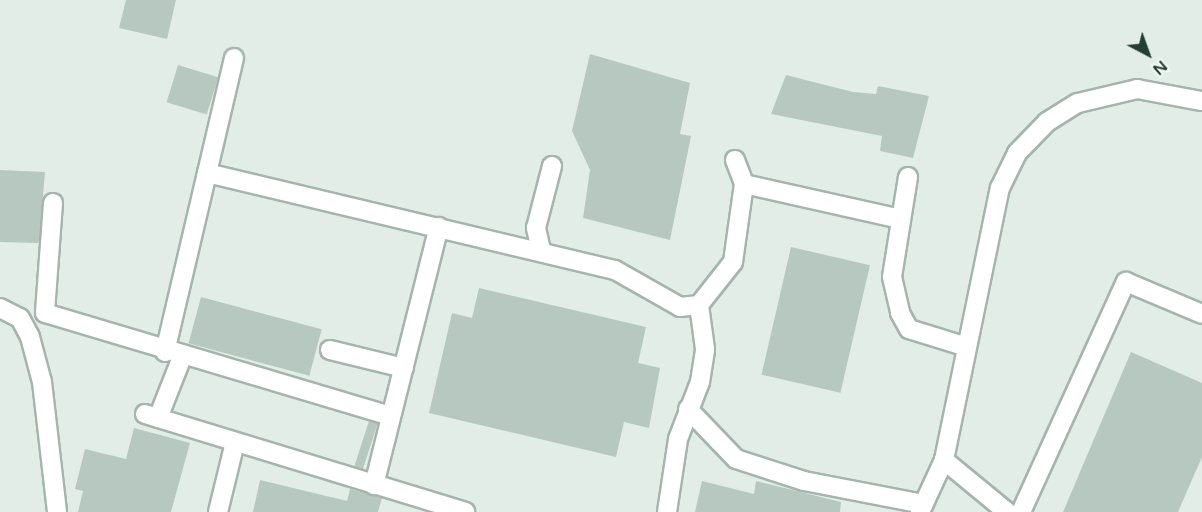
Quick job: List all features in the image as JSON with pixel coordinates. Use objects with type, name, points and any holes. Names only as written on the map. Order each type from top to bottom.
[{"type":"street","points":[[234,58],[207,173],[174,354],[152,416],[374,485],[437,508],[465,512]]},
{"type":"street","points":[[688,409],[736,459],[804,481],[922,508],[944,460],[964,346],[1000,188],[1017,153],[1047,122],[1106,93],[1170,92],[1202,101]]},
{"type":"street","points":[[207,173],[542,250],[615,270],[680,307],[699,305],[733,262],[744,184],[735,160]]},
{"type":"street","points":[[542,250],[536,228],[552,166]]},
{"type":"street","points":[[908,177],[892,277],[900,313],[909,329],[964,346]]},
{"type":"street","points":[[744,184],[901,219]]},
{"type":"street","points":[[53,203],[45,314],[174,354],[392,416]]},
{"type":"street","points":[[374,485],[439,226]]},
{"type":"street","points":[[1022,512],[1126,282],[1202,314]]},
{"type":"street","points":[[667,512],[688,409],[705,349],[699,305]]},
{"type":"street","points":[[0,308],[20,318],[33,348],[42,382],[57,512]]},
{"type":"street","points":[[330,350],[404,368]]},
{"type":"street","points":[[218,512],[235,442]]},
{"type":"street","points":[[944,460],[1007,512]]},
{"type":"building","points":[[126,0],[176,0],[167,39],[119,28]]},
{"type":"building","points":[[590,54],[690,83],[680,134],[691,136],[670,240],[583,218],[590,170],[572,131]]},
{"type":"building","points":[[178,65],[218,77],[207,115],[167,102]]},
{"type":"building","points":[[786,75],[853,92],[876,94],[878,86],[929,96],[913,158],[880,151],[882,136],[771,114]]},
{"type":"building","points":[[0,170],[45,172],[39,243],[0,242]]},
{"type":"building","points":[[791,247],[870,265],[840,393],[762,375]]},
{"type":"building","points":[[479,288],[646,327],[638,363],[660,368],[649,428],[624,422],[616,457],[429,413],[452,313],[472,318]]},
{"type":"building","points":[[201,297],[322,329],[309,376],[189,343]]},
{"type":"building","points":[[1131,352],[1202,383],[1202,457],[1178,512],[1063,512]]},
{"type":"building","points":[[369,421],[378,424],[363,469],[354,467]]},
{"type":"building","points":[[134,428],[190,443],[171,512],[78,512],[83,491],[75,489],[85,449],[126,459]]},
{"type":"building","points":[[260,480],[347,501],[350,489],[382,498],[378,512],[253,512]]},
{"type":"building","points":[[702,481],[754,494],[756,481],[841,502],[840,512],[695,512]]}]
